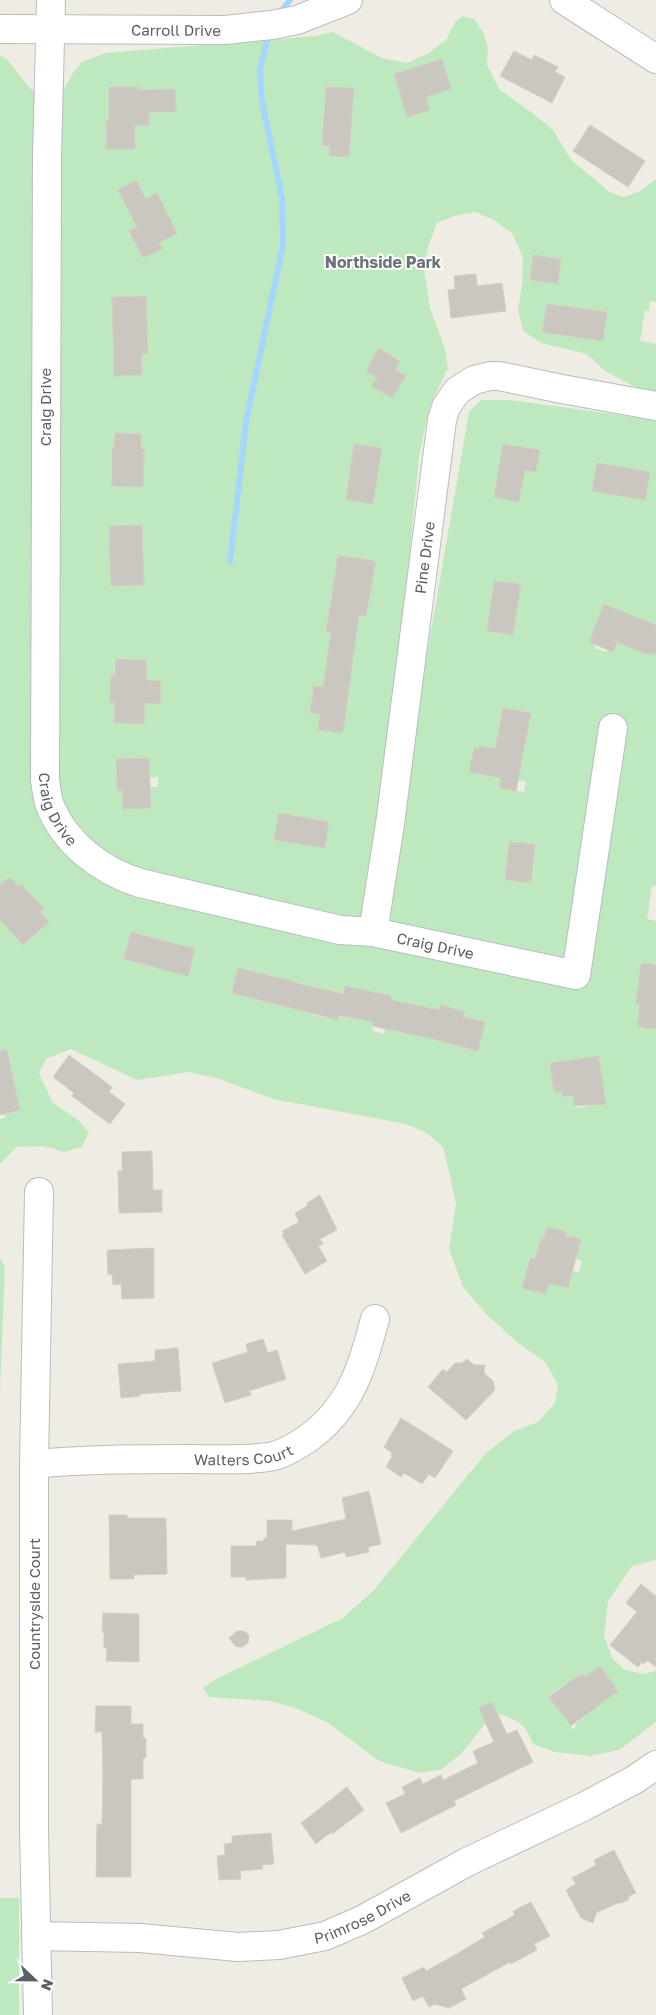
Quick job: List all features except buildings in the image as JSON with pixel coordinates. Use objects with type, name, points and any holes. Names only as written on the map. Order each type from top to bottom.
[{"type":"street","name":"Craig Drive","points":[[51,0],[47,157],[45,780],[48,801],[55,816],[79,848],[95,861],[126,878],[340,930],[373,932],[576,975],[613,728]]},
{"type":"street","name":"Carroll Drive","points":[[0,29],[225,30],[272,25],[297,20],[348,0]]},
{"type":"street","points":[[564,0],[656,59]]},
{"type":"street","name":"Pine Drive","points":[[373,932],[390,824],[440,430],[446,407],[457,391],[474,380],[499,376],[656,406]]},
{"type":"street","name":"Countryside Court","points":[[38,2015],[34,1831],[34,1464],[39,1192]]},
{"type":"street","name":"Walters Court","points":[[34,1464],[80,1459],[237,1459],[274,1456],[299,1445],[316,1432],[328,1421],[345,1400],[362,1366],[375,1319]]},
{"type":"street","name":"Primrose Drive","points":[[36,1936],[140,1938],[238,1947],[279,1945],[325,1936],[362,1920],[475,1858],[583,1807],[634,1780],[656,1765]]},
{"type":"green space","points":[[463,16],[474,19],[483,32],[488,47],[487,65],[500,90],[553,130],[571,160],[611,193],[624,197],[640,191],[656,179],[656,302],[650,301],[649,311],[645,310],[640,341],[656,344],[656,391],[639,389],[605,371],[587,354],[541,343],[523,331],[518,310],[523,258],[512,233],[494,220],[475,212],[454,216],[437,223],[428,247],[424,269],[430,308],[445,349],[448,368],[429,408],[419,457],[394,717],[419,700],[469,412],[481,400],[510,400],[656,420],[656,625],[604,604],[595,648],[605,652],[607,650],[613,652],[617,642],[656,655],[656,886],[652,886],[647,919],[656,921],[656,965],[641,963],[636,1003],[640,1004],[637,1027],[656,1029],[656,1560],[632,1566],[608,1601],[604,1636],[612,1658],[625,1670],[644,1674],[656,1671],[656,1722],[619,1750],[590,1756],[555,1752],[533,1744],[521,1724],[499,1714],[484,1725],[462,1753],[442,1769],[420,1773],[379,1761],[327,1722],[295,1708],[270,1701],[209,1697],[203,1688],[216,1679],[343,1618],[374,1590],[486,1453],[514,1431],[538,1422],[555,1403],[558,1385],[546,1363],[517,1342],[487,1315],[463,1287],[449,1249],[456,1204],[443,1147],[427,1133],[406,1124],[273,1099],[217,1078],[188,1072],[137,1080],[71,1049],[46,1059],[39,1073],[52,1102],[78,1120],[89,1132],[82,1147],[64,1152],[44,1146],[16,1147],[0,1164],[0,1119],[5,1118],[4,1114],[20,1110],[10,1065],[0,1066],[0,920],[23,945],[49,922],[40,912],[43,909],[21,884],[18,887],[10,877],[0,885],[0,56],[7,59],[27,85],[41,97],[62,92],[82,62],[105,53],[315,36],[333,32],[382,58],[407,63],[427,54],[447,39],[455,22]],"holes":[[[442,59],[451,89],[426,97],[394,74]],[[110,87],[137,87],[138,97],[148,97],[149,125],[135,125],[135,149],[106,149],[106,121],[109,121]],[[326,87],[354,89],[349,157],[330,156],[330,146],[322,145]],[[175,89],[176,111],[161,90]],[[136,180],[146,199],[157,194],[177,233],[159,243],[161,249],[143,258],[129,232],[140,225],[128,209],[118,190]],[[533,256],[561,259],[558,284],[530,280]],[[146,296],[148,353],[142,354],[142,375],[114,376],[112,297]],[[547,304],[607,312],[603,341],[543,332]],[[379,348],[400,360],[395,369],[405,376],[392,398],[371,386],[377,377],[366,370]],[[115,433],[141,434],[141,449],[144,449],[143,487],[112,486],[112,448],[114,447]],[[354,444],[382,448],[373,504],[346,500]],[[503,444],[540,450],[536,472],[525,470],[519,501],[494,497]],[[142,526],[144,585],[111,586],[109,527]],[[338,555],[376,561],[366,616],[359,615],[356,636],[326,631]],[[494,581],[521,585],[513,635],[487,631]],[[116,659],[146,660],[146,680],[160,681],[160,704],[145,703],[144,724],[114,723],[114,702],[110,702],[111,675],[115,675]],[[327,662],[352,666],[343,733],[318,730],[320,714],[310,713],[314,686],[323,687]],[[503,708],[530,713],[518,780],[526,782],[524,792],[499,788],[501,776],[470,772],[474,748],[479,749],[479,746],[495,749]],[[149,758],[150,778],[158,777],[158,787],[117,789],[116,759]],[[279,813],[329,822],[325,848],[274,840]],[[509,842],[535,844],[531,883],[505,880]],[[131,932],[195,949],[188,975],[124,959]],[[238,968],[292,981],[286,1006],[232,993]],[[345,986],[392,996],[384,1034],[372,1031],[374,1020],[339,1014],[338,1020],[313,1015],[318,988],[344,994]],[[441,1005],[465,1012],[463,1017],[484,1022],[478,1051],[433,1039]],[[599,1056],[604,1091],[588,1094],[590,1106],[575,1108],[573,1095],[563,1097],[562,1092],[554,1093],[550,1063]],[[547,1227],[567,1232],[566,1236],[581,1240],[576,1259],[582,1261],[579,1272],[573,1271],[568,1288],[549,1283],[545,1294],[522,1288],[529,1258],[537,1260],[541,1239],[544,1239]],[[593,1671],[604,1672],[618,1691],[588,1712],[575,1724],[576,1726],[573,1729],[549,1696],[579,1674],[581,1676],[583,1674],[585,1677]]]},
{"type":"green space","points":[[0,1258],[5,1267],[0,1392]]},
{"type":"green space","points":[[0,1898],[19,1898],[19,2015],[0,2015]]},
{"type":"waterway","points":[[279,14],[290,0]]},
{"type":"waterway","points":[[230,562],[246,422],[283,245],[282,198],[262,101],[260,69],[269,34]]},
{"type":"district","name":"Northside Park","points":[[383,262]]}]
